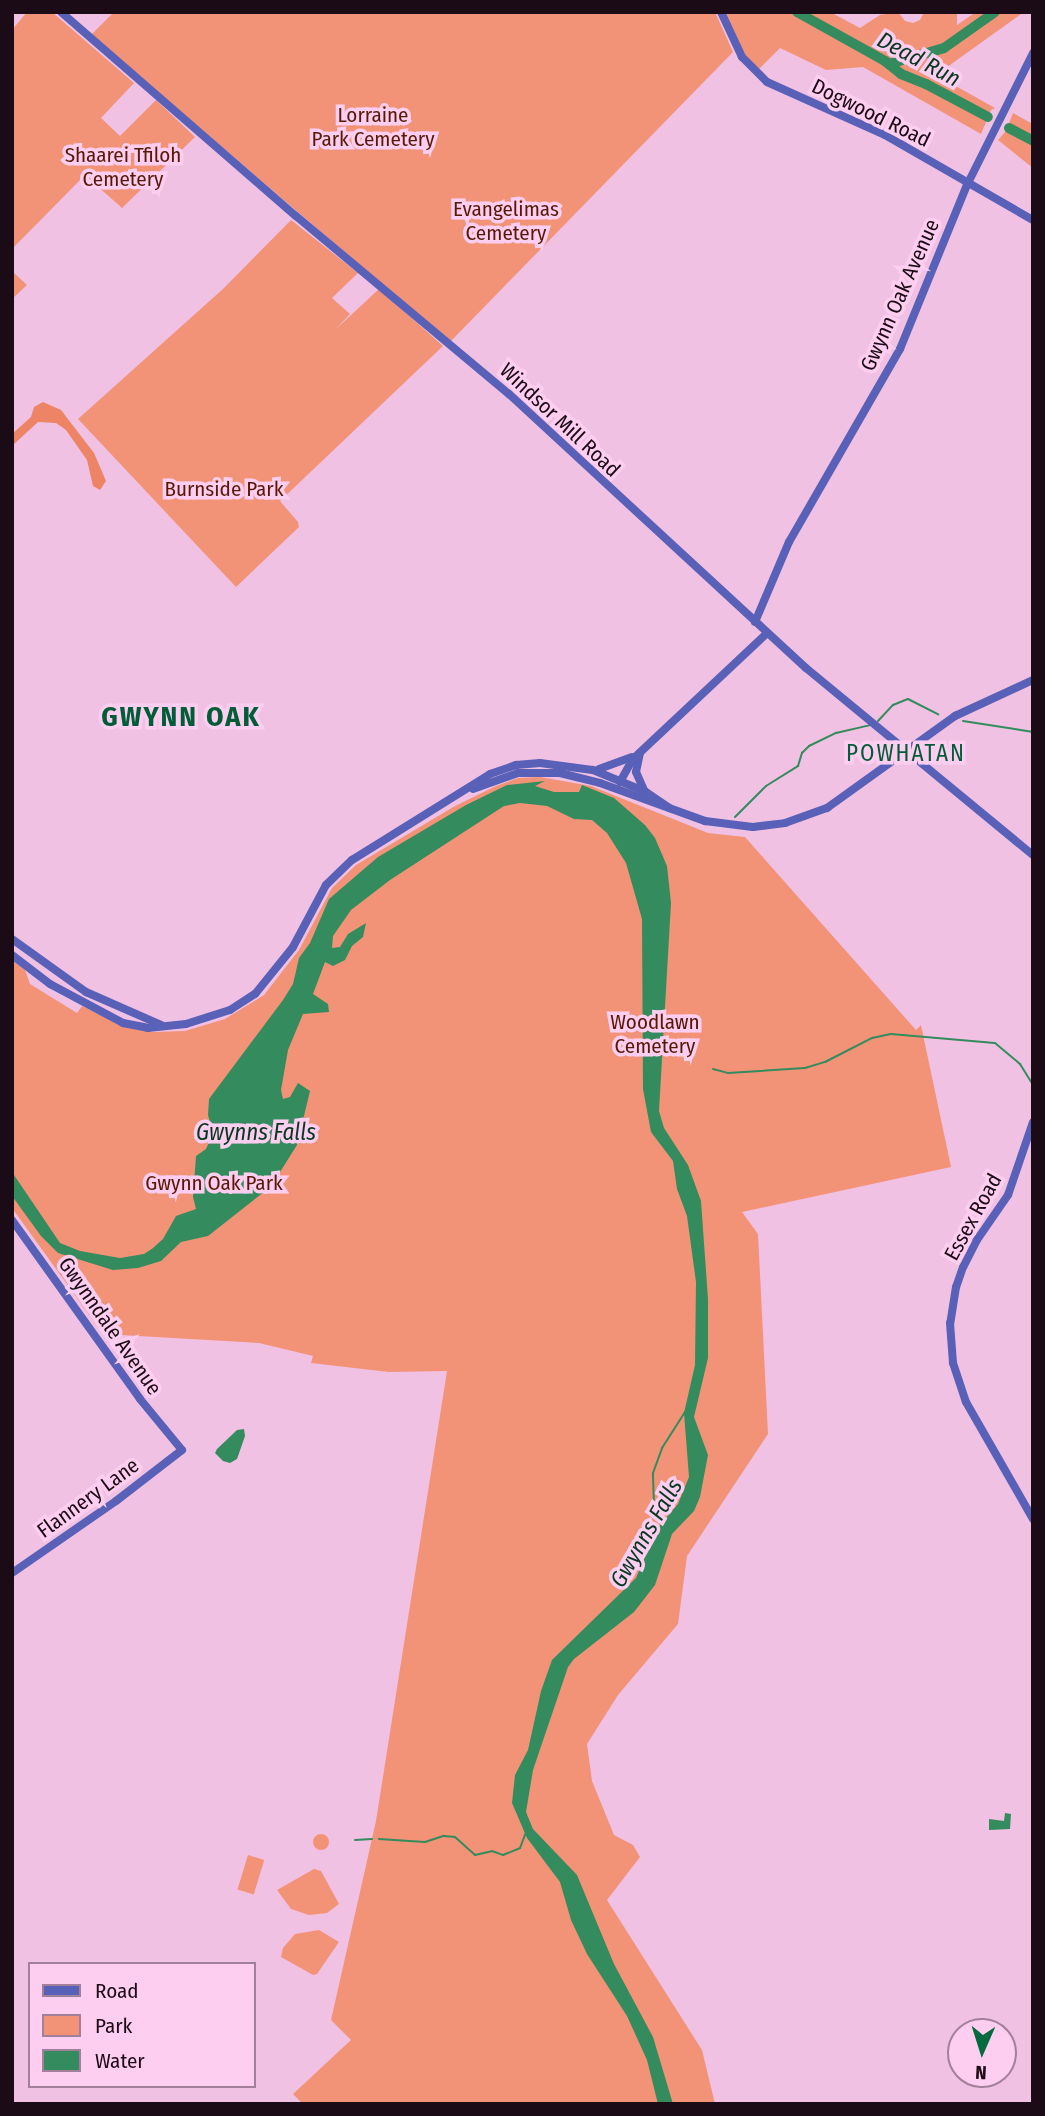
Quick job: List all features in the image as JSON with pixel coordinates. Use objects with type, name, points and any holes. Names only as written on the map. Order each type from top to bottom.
[{"type":"main road","name":"Windsor Mill Road","points":[[61,12],[296,216],[509,394],[767,634],[1033,855]]},
{"type":"main road","name":"Dogwood Road","points":[[721,12],[742,57],[767,82],[885,135],[1033,220]]},
{"type":"main road","name":"Gwynn Oak Avenue","points":[[755,622],[798,525],[900,349],[967,184],[1033,53]]},
{"type":"main road","points":[[619,790],[641,752],[767,634],[762,615],[765,599]]},
{"type":"main road","points":[[467,791],[504,776],[540,772],[577,777],[725,825],[753,827],[785,823],[835,803],[966,710],[1033,680]]},
{"type":"main road","points":[[593,770],[611,767],[641,752]]},
{"type":"main road","points":[[641,752],[636,772],[646,792]]},
{"type":"main road","points":[[12,955],[30,970],[80,1002],[136,1027],[167,1027],[218,1015],[255,994],[293,947],[319,897],[342,868],[367,849],[467,791],[490,774],[516,765],[540,763],[593,770],[624,781],[670,808]]},
{"type":"main road","points":[[13,940],[37,960],[86,992],[139,1018],[167,1027]]},
{"type":"main road","points":[[30,970],[37,960]]},
{"type":"main road","points":[[80,1002],[86,992]]},
{"type":"main road","name":"Essex Road","points":[[1033,1122],[1009,1195],[977,1240],[963,1267],[956,1287],[950,1323],[953,1363],[966,1402],[1033,1520]]},
{"type":"main road","name":"Gwynndale Avenue","points":[[12,1220],[140,1399],[182,1450]]},
{"type":"main road","name":"Flannery Lane","points":[[12,1573],[116,1502],[182,1450]]},
{"type":"green space","name":"Shaarei Tfiloh Cemetery","points":[[27,12],[52,12],[134,83],[101,118],[120,136],[156,100],[195,137],[122,208],[85,175],[12,249],[12,30]]},
{"type":"green space","name":"Lorraine Park Cemetery","points":[[114,12],[715,12],[733,52],[450,342],[91,35]]},
{"type":"green space","points":[[720,12],[830,12],[860,28],[880,15],[898,12],[905,21],[913,23],[920,20],[924,12],[957,12],[957,25],[976,12],[1024,12],[936,75],[995,108],[991,110],[981,134],[863,67],[826,70],[780,48],[756,72],[738,49]]},
{"type":"green space","points":[[1013,113],[1033,124],[1033,168],[998,140],[1006,131]]},
{"type":"green space","name":"Burnside Park","points":[[291,220],[358,273],[332,298],[350,314],[335,330],[379,289],[443,346],[280,501],[298,522],[299,527],[236,587],[78,419],[224,288]]},
{"type":"green space","points":[[12,271],[27,285],[12,299]]},
{"type":"green space","name":"Woodlawn Cemetery","points":[[540,777],[591,786],[708,833],[745,837],[916,1030],[921,1025],[951,1167],[742,1212],[758,1234],[768,1434],[687,1556],[678,1624],[618,1695],[587,1744],[592,1781],[614,1835],[633,1845],[640,1857],[607,1900],[702,2050],[715,2104],[303,2104],[293,2094],[351,2040],[331,2020],[376,1821],[447,1371],[389,1372],[311,1363],[313,1356],[259,1343],[103,1334],[12,1208],[12,960],[25,970],[30,984],[77,1013],[82,1006],[122,1025],[152,1032],[185,1031],[225,1019],[264,995],[299,950],[332,888],[356,865],[455,806],[496,786],[518,778]]},
{"type":"green space","points":[[318,1834],[324,1834],[329,1842],[327,1848],[318,1850],[313,1845],[313,1839]]},
{"type":"green space","points":[[248,1855],[264,1860],[254,1894],[237,1889]]},
{"type":"green space","points":[[314,1869],[321,1871],[339,1904],[327,1913],[309,1915],[291,1909],[277,1890]]},
{"type":"green space","points":[[319,1930],[339,1942],[317,1974],[313,1975],[281,1957],[283,1948],[295,1934]]},
{"type":"shaded area","points":[[43,402],[61,410],[94,453],[106,481],[100,490],[93,486],[87,460],[66,430],[56,423],[38,422],[12,446],[12,434],[31,417],[34,407]]},
{"type":"water","name":"Gwynns Falls","points":[[545,781],[535,786],[554,792],[579,792],[582,785],[614,798],[645,825],[655,838],[667,866],[671,903],[659,1111],[664,1128],[688,1165],[701,1201],[708,1299],[708,1358],[694,1417],[708,1455],[700,1497],[694,1511],[672,1534],[655,1585],[634,1612],[574,1659],[568,1667],[533,1770],[526,1812],[533,1829],[577,1875],[614,1964],[653,2037],[673,2104],[658,2104],[647,2060],[627,2016],[587,1954],[571,1920],[560,1882],[527,1838],[512,1803],[515,1775],[528,1750],[541,1691],[552,1660],[636,1578],[656,1530],[678,1504],[689,1477],[684,1413],[695,1365],[696,1282],[687,1216],[677,1189],[673,1161],[651,1132],[643,1089],[642,919],[626,863],[607,833],[592,820],[574,819],[547,806],[520,803],[504,806],[390,880],[351,910],[333,936],[332,948],[340,947],[348,934],[366,923],[363,937],[352,946],[345,960],[333,966],[325,962],[313,994],[328,1004],[329,1012],[303,1014],[288,1050],[281,1090],[283,1099],[290,1097],[298,1083],[310,1091],[297,1145],[275,1180],[208,1236],[181,1242],[161,1261],[138,1268],[113,1270],[58,1253],[41,1236],[12,1196],[12,1172],[60,1243],[80,1251],[120,1258],[144,1254],[153,1248],[163,1239],[176,1216],[196,1209],[193,1197],[196,1156],[206,1149],[213,1134],[208,1115],[209,1099],[293,984],[299,958],[310,943],[329,899],[378,857],[466,805],[507,785]]},
{"type":"water","points":[[244,1429],[245,1436],[237,1459],[230,1463],[223,1461],[215,1453],[217,1449],[237,1430]]},
{"type":"water","points":[[1005,1813],[1011,1814],[1010,1829],[989,1830],[989,1819],[1004,1821]]},
{"type":"waterway","name":"Dead Run","points":[[797,12],[885,61],[901,74],[926,84],[988,117]]},
{"type":"waterway","points":[[889,64],[944,48],[995,12]]},
{"type":"waterway","name":"Dead Run","points":[[1009,128],[1033,141]]},
{"type":"waterway","points":[[878,721],[893,705],[908,699],[938,714]]},
{"type":"waterway","points":[[963,721],[1033,732]]},
{"type":"waterway","points":[[735,817],[766,786],[798,766],[802,753],[809,746],[836,733],[870,725]]},
{"type":"waterway","points":[[713,1069],[728,1073],[805,1068],[825,1062],[872,1038],[891,1034],[995,1043],[1020,1064],[1033,1085]]},
{"type":"waterway","name":"Gwynns Falls","points":[[662,1526],[654,1505],[653,1473],[662,1448],[685,1412]]},
{"type":"waterway","points":[[379,1839],[425,1842],[444,1836],[455,1837],[475,1855],[492,1851],[503,1855],[520,1848],[526,1832]]},
{"type":"waterway","points":[[355,1840],[372,1839]]},
{"type":"district","name":"GWYNN OAK","points":[[181,717]]},
{"type":"district","name":"POWHATAN","points":[[906,753]]},
{"type":"park label","name":"Evangelimas Cemetery","points":[[506,221]]},
{"type":"park label","name":"Gwynn Oak Park","points":[[214,1183]]}]
